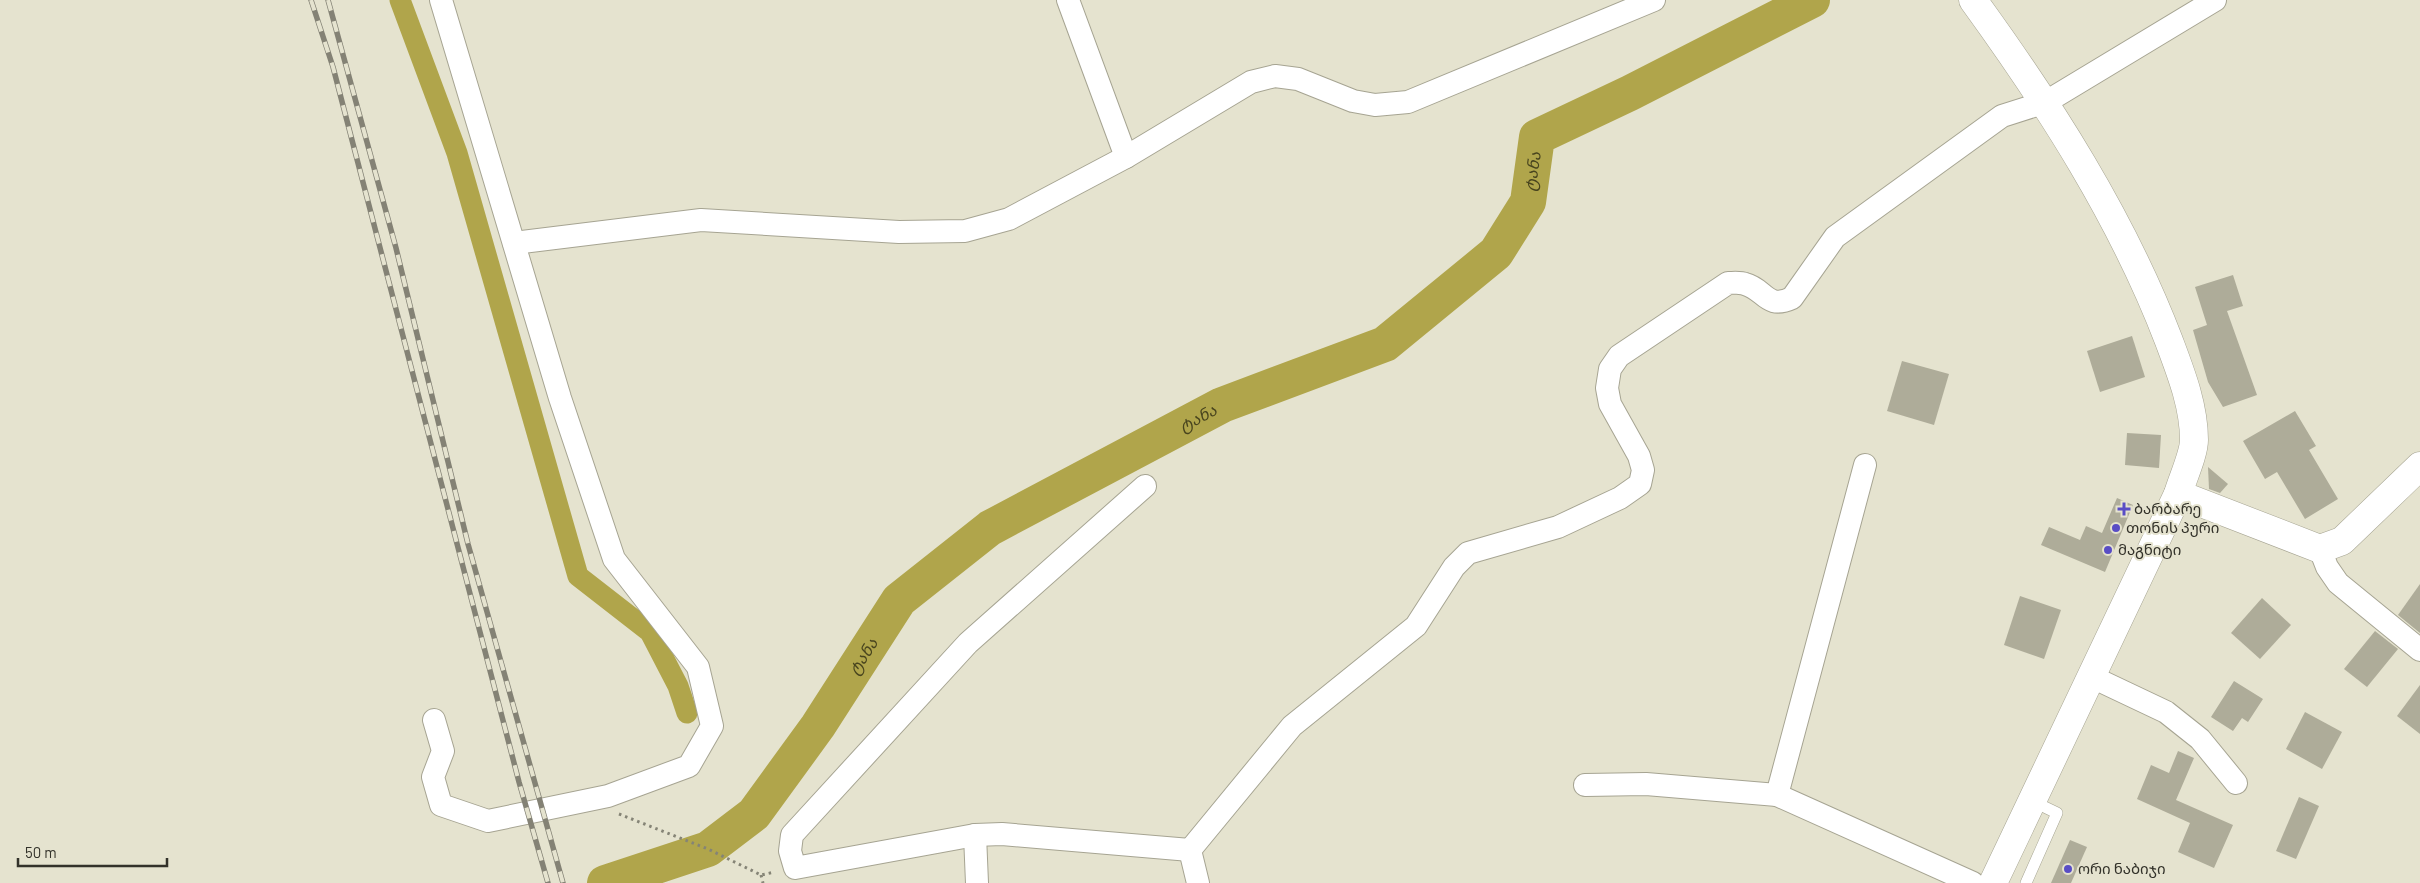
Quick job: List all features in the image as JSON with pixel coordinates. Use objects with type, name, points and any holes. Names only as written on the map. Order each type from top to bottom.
[{"type":"main road","points":[[1972,0],[2046,102],[2116,224],[2153,300],[2186,388],[2194,441],[2178,494],[2032,801],[1991,882]]},
{"type":"main road","points":[[2178,494],[2290,539],[2320,549],[2342,541],[2420,466]]},
{"type":"street","points":[[434,720],[443,750],[433,778],[441,805],[488,821],[608,796],[689,766],[712,726],[698,667],[614,559],[560,398],[441,0]]},
{"type":"street","points":[[1068,0],[1126,158]]},
{"type":"street","points":[[514,242],[701,220],[899,232],[965,232],[1010,219],[1126,158],[1251,82],[1275,76],[1290,78],[1353,101],[1375,105],[1408,102],[1654,0]]},
{"type":"street","points":[[1190,850],[1292,726],[1416,626],[1454,567],[1468,553],[1558,528],[1620,498],[1640,484],[1643,470],[1639,456],[1610,404],[1607,388],[1610,369],[1619,356],[1728,283],[1746,284],[1770,300],[1781,303],[1792,298],[1835,237],[2002,116],[2046,102],[2215,0]]},
{"type":"street","points":[[1777,795],[1865,465]]},
{"type":"street","points":[[1145,486],[968,643],[792,835],[790,851],[795,868],[975,835],[1002,834],[1190,850]]},
{"type":"street","points":[[2320,549],[2338,583],[2420,650]]},
{"type":"street","points":[[2090,676],[2166,712],[2200,739],[2236,783]]},
{"type":"street","points":[[1585,785],[1646,784],[1777,795],[1991,882]]},
{"type":"street","points":[[975,835],[976,883]]},
{"type":"street","points":[[1190,850],[1198,883]]},
{"type":"lane","points":[[2026,883],[2058,813],[2032,801]]},
{"type":"path","points":[[608,796],[616,812],[708,849],[761,875],[795,868]]},
{"type":"path","points":[[761,875],[763,883]]},
{"type":"building","points":[[2233,275],[2243,306],[2227,311],[2257,395],[2223,407],[2208,382],[2193,330],[2207,325],[2195,287]]},
{"type":"building","points":[[2132,336],[2145,377],[2100,392],[2087,351]]},
{"type":"building","points":[[1902,361],[1949,374],[1934,425],[1887,411]]},
{"type":"building","points":[[2295,411],[2316,446],[2309,450],[2338,499],[2305,519],[2277,472],[2265,479],[2243,441]]},
{"type":"building","points":[[2127,433],[2161,435],[2159,468],[2125,465]]},
{"type":"building","points":[[2208,467],[2228,484],[2220,493],[2209,489]]},
{"type":"building","points":[[2117,498],[2133,505],[2105,572],[2041,545],[2049,527],[2080,540],[2086,526],[2102,533]]},
{"type":"building","points":[[2420,584],[2420,633],[2398,615]]},
{"type":"building","points":[[2020,596],[2061,610],[2044,659],[2004,645]]},
{"type":"building","points":[[2262,598],[2291,625],[2260,659],[2231,633]]},
{"type":"building","points":[[2375,631],[2398,649],[2367,687],[2344,669]]},
{"type":"building","points":[[2234,681],[2263,699],[2248,722],[2242,718],[2233,731],[2211,717]]},
{"type":"building","points":[[2420,685],[2420,734],[2397,716]]},
{"type":"building","points":[[2305,712],[2342,732],[2322,769],[2286,749]]},
{"type":"building","points":[[2178,751],[2194,758],[2176,800],[2233,825],[2214,868],[2178,852],[2190,823],[2137,799],[2151,765],[2169,773]]},
{"type":"building","points":[[2299,797],[2319,806],[2296,859],[2276,851]]},
{"type":"building","points":[[2070,840],[2087,847],[2071,883],[2051,883]]},
{"type":"waterway","points":[[400,0],[457,153],[578,576],[650,632],[678,686],[687,713]]},
{"type":"waterway","name":"ტანა","points":[[605,883],[708,849],[754,814],[818,726],[899,600],[990,528],[1222,405],[1385,344],[1496,253],[1528,202],[1537,137],[1630,93],[1812,0]]},
{"type":"railway","points":[[311,0],[333,67],[519,782],[548,883]]},
{"type":"railway","points":[[328,0],[396,248],[468,544],[563,883]]},
{"type":"place","name":"ბარბარე","points":[[2124,509]]},
{"type":"place","name":"თონის პური","points":[[2116,528]]},
{"type":"place","name":"მაგნიტი","points":[[2108,550]]},
{"type":"place","name":"ორი ნაბიჯი","points":[[2068,869]]}]
